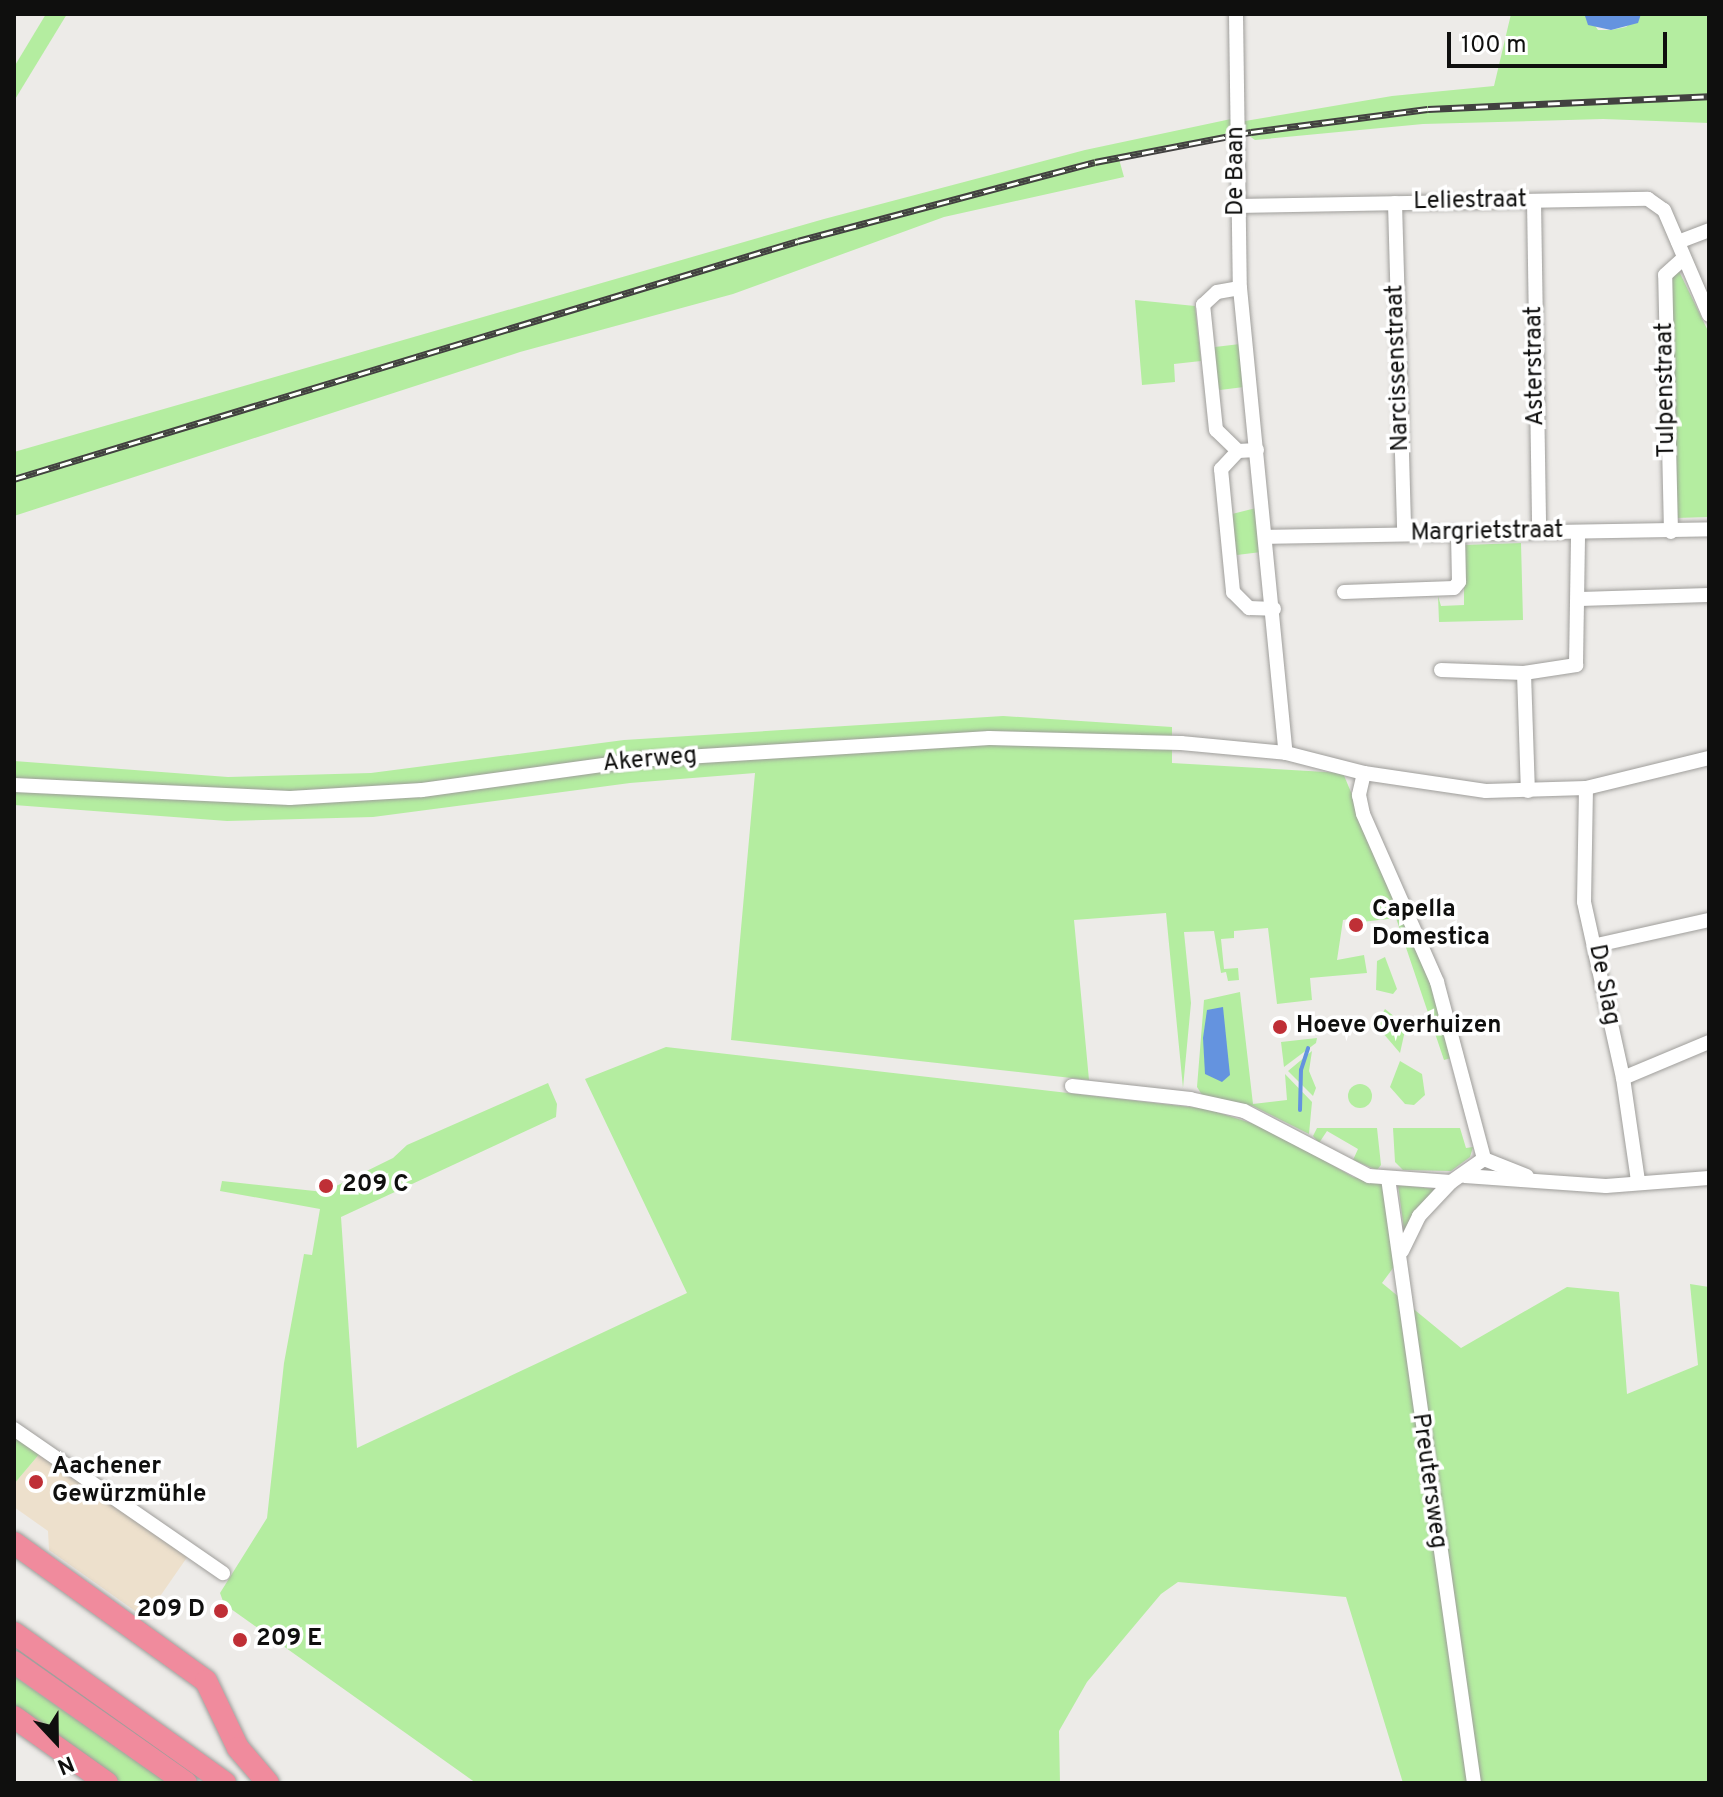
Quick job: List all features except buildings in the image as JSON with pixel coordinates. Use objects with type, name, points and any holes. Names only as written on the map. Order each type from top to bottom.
[{"type":"highway","points":[[14,1543],[206,1681],[244,1759],[268,1783]]},
{"type":"highway","points":[[14,1633],[225,1783]]},
{"type":"highway","points":[[14,1662],[186,1783]]},
{"type":"highway","points":[[14,1717],[107,1783]]},
{"type":"street","name":"De Baan","points":[[1236,14],[1240,288],[1286,753]]},
{"type":"street","name":"Leliestraat","points":[[1237,206],[1648,199],[1664,210],[1678,242]]},
{"type":"street","name":"Asterstraat","points":[[1534,201],[1539,532]]},
{"type":"street","name":"Narcissenstraat","points":[[1395,203],[1404,534]]},
{"type":"street","points":[[1678,242],[1709,230]]},
{"type":"street","name":"Tulpenstraat","points":[[1678,242],[1709,315]]},
{"type":"street","name":"Tulpenstraat","points":[[1671,532],[1665,275],[1684,258]]},
{"type":"street","points":[[1238,451],[1216,430],[1203,305],[1217,292],[1240,288]]},
{"type":"street","points":[[1257,450],[1238,451],[1221,469],[1233,592],[1249,608],[1274,609]]},
{"type":"street","name":"Margrietstraat","points":[[1265,537],[1709,529]]},
{"type":"street","points":[[1441,670],[1524,673],[1576,665],[1578,532]]},
{"type":"street","points":[[1344,592],[1454,588],[1459,582],[1458,534]]},
{"type":"street","points":[[1579,599],[1709,595]]},
{"type":"street","points":[[1524,673],[1528,791]]},
{"type":"street","name":"Akerweg","points":[[14,785],[290,798],[422,790],[638,760],[989,738],[1181,743],[1286,753],[1364,773],[1436,786],[1528,791],[1586,788],[1709,758]]},
{"type":"street","points":[[1364,773],[1359,795],[1363,814],[1437,982],[1484,1159]]},
{"type":"street","name":"De Slag","points":[[1586,788],[1584,902],[1597,945],[1623,1078],[1638,1181]]},
{"type":"street","points":[[1597,945],[1709,920]]},
{"type":"street","points":[[1623,1078],[1709,1042]]},
{"type":"street","points":[[1072,1086],[1244,1111],[1360,1173],[1451,1182]]},
{"type":"street","points":[[1402,1251],[1419,1216],[1451,1182],[1465,1176],[1484,1159]]},
{"type":"street","points":[[1484,1159],[1528,1176]]},
{"type":"street","points":[[1465,1176],[1528,1176],[1598,1186],[1709,1178]]},
{"type":"street","name":"Preutersweg","points":[[1388,1178],[1402,1251],[1434,1525],[1474,1783]]},
{"type":"street","points":[[14,1429],[223,1573]]},
{"type":"shaded area","points":[[41,1452],[188,1556],[145,1618],[49,1550],[48,1531],[14,1507],[14,1484]]},
{"type":"green space","points":[[46,14],[67,14],[14,101],[14,67]]},
{"type":"green space","points":[[1511,14],[1587,14],[1598,30],[1611,30],[1626,27],[1641,14],[1709,14],[1709,123],[1603,119],[1423,124],[1255,140],[1245,133],[1245,121],[1392,96],[1494,86]]},
{"type":"green space","points":[[1231,119],[1231,136],[1119,159],[1124,177],[944,217],[733,294],[520,352],[14,516],[14,452],[824,219],[1085,150]]},
{"type":"green space","points":[[1677,267],[1709,333],[1709,517],[1676,518],[1669,284]]},
{"type":"green space","points":[[1135,300],[1195,306],[1201,361],[1174,364],[1175,382],[1142,385]]},
{"type":"green space","points":[[1240,344],[1244,387],[1220,390],[1215,385],[1211,352],[1215,347]]},
{"type":"green space","points":[[1256,508],[1261,552],[1237,555],[1231,550],[1228,515]]},
{"type":"green space","points":[[1521,543],[1523,620],[1439,622],[1438,596],[1441,606],[1464,605],[1464,545]]},
{"type":"green space","points":[[1003,716],[1172,727],[1172,763],[1343,773],[1433,990],[1451,1058],[1444,1060],[1396,918],[1362,922],[1361,917],[1343,920],[1337,960],[1364,955],[1367,973],[1310,978],[1312,1000],[1277,1004],[1268,928],[1234,931],[1234,938],[1221,939],[1224,969],[1238,968],[1239,980],[1228,981],[1226,972],[1221,973],[1214,931],[1184,932],[1191,1003],[1183,1088],[1166,913],[1074,920],[1089,1080],[731,1040],[755,773],[630,783],[373,817],[227,821],[14,805],[14,761],[228,777],[371,773],[624,740]]},
{"type":"green space","points":[[1385,957],[1397,989],[1393,994],[1376,990],[1377,961]]},
{"type":"green space","points":[[1240,992],[1253,1104],[1287,1100],[1285,1074],[1312,1102],[1309,1134],[1253,1106],[1202,1095],[1197,1087],[1204,1000]]},
{"type":"green space","points":[[1385,1009],[1406,1026],[1400,1053],[1376,1025]]},
{"type":"green space","points":[[1317,1038],[1316,1043],[1284,1067],[1281,1042]]},
{"type":"green space","points":[[666,1047],[1207,1109],[1270,1129],[1353,1177],[1385,1184],[1396,1264],[1382,1283],[1461,1348],[1567,1287],[1619,1292],[1627,1394],[1698,1365],[1690,1284],[1709,1287],[1709,1783],[1403,1783],[1346,1597],[1178,1582],[1161,1594],[1087,1682],[1059,1731],[1060,1783],[476,1783],[224,1604],[220,1593],[267,1518],[284,1363],[304,1254],[312,1255],[320,1209],[220,1191],[222,1181],[324,1192],[393,1158],[407,1145],[548,1083],[557,1104],[556,1117],[341,1217],[357,1448],[687,1293],[585,1079]]},
{"type":"green space","points":[[1312,1051],[1309,1071],[1316,1088],[1313,1096],[1288,1071]]},
{"type":"green space","points":[[1400,1061],[1422,1074],[1425,1095],[1414,1105],[1405,1104],[1390,1087]]},
{"type":"green space","points":[[1360,1084],[1371,1091],[1372,1096],[1365,1107],[1360,1108],[1349,1101],[1348,1096],[1355,1085]]},
{"type":"green space","points":[[1317,1128],[1377,1128],[1381,1165],[1377,1170],[1353,1160],[1358,1149],[1327,1131],[1319,1143],[1313,1136]]},
{"type":"green space","points":[[1393,1128],[1460,1128],[1466,1148],[1473,1147],[1470,1157],[1451,1171],[1403,1170],[1395,1162]]},
{"type":"green space","points":[[1398,1185],[1436,1189],[1404,1230]]},
{"type":"green space","points":[[14,1434],[41,1452],[14,1484]]},
{"type":"green space","points":[[14,1676],[167,1783],[122,1783],[14,1708]]},
{"type":"water","points":[[1641,14],[1638,23],[1611,30],[1588,25],[1585,16]]},
{"type":"water","points":[[1223,1007],[1230,1075],[1222,1082],[1205,1074],[1203,1038],[1207,1010]]},
{"type":"waterway","points":[[1300,1110],[1301,1070],[1308,1048]]},
{"type":"railway","points":[[14,479],[798,241],[1095,162],[1251,132],[1428,109],[1709,96]]},
{"type":"place","name":"Capella Domestica","points":[[1356,925]]},
{"type":"place","name":"Hoeve Overhuizen","points":[[1280,1027]]},
{"type":"place","name":"209 C","points":[[326,1186]]},
{"type":"place","name":"Aachener Gewürzmühle","points":[[36,1482]]},
{"type":"place","name":"209 D","points":[[221,1611]]},
{"type":"place","name":"209 E","points":[[240,1640]]}]
